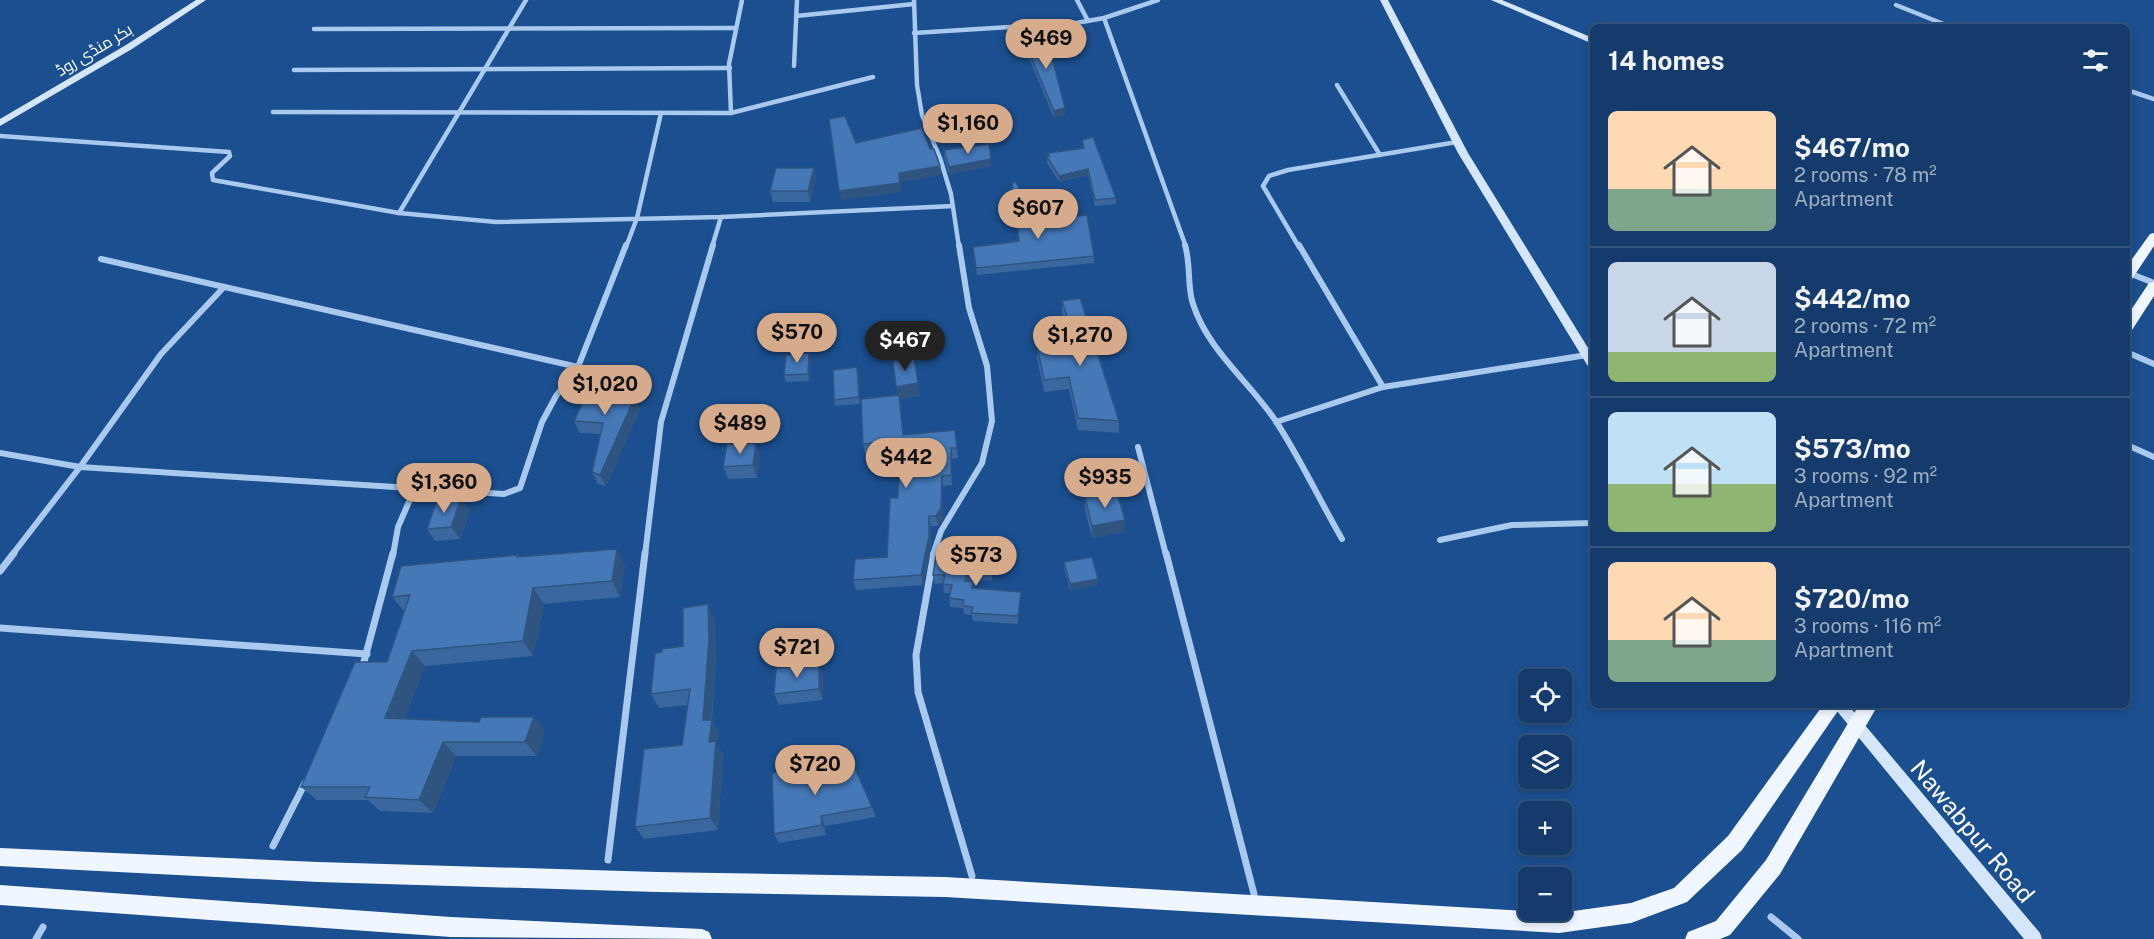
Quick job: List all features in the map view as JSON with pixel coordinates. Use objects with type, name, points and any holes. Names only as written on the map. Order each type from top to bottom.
[{"type":"main road","points":[[2130,270],[2154,237]]},
{"type":"main road","points":[[2130,322],[2154,284]]},
{"type":"main road","points":[[0,857],[470,876],[945,887],[1559,923],[1631,913],[1680,895],[1735,843],[1831,708]]},
{"type":"main road","points":[[1695,939],[1723,928],[1773,867],[1867,708]]},
{"type":"main road","points":[[0,895],[451,927],[702,939]]},
{"type":"street","name":"بکر منڈی روڈ","points":[[0,123],[129,47],[202,0]]},
{"type":"street","points":[[399,213],[526,0]]},
{"type":"street","points":[[731,113],[729,68],[742,0]]},
{"type":"street","points":[[794,66],[797,0]]},
{"type":"street","points":[[1077,0],[1088,21]]},
{"type":"street","points":[[914,33],[1018,28],[1088,21],[1158,0]]},
{"type":"street","points":[[1384,0],[1457,142],[1590,360]]},
{"type":"street","points":[[1495,0],[1590,40]]},
{"type":"street","points":[[796,16],[914,2],[917,85],[922,115],[940,158],[953,206],[969,308],[987,366],[993,421],[982,463],[941,531],[930,565],[916,655],[918,692],[972,876]]},
{"type":"street","points":[[1896,5],[1944,24]]},
{"type":"street","points":[[1104,18],[1186,248],[1190,264],[1192,303],[1222,356],[1276,422],[1342,539]]},
{"type":"street","points":[[314,29],[736,28]]},
{"type":"street","points":[[294,69],[729,68]]},
{"type":"street","points":[[273,112],[731,113],[873,77]]},
{"type":"street","points":[[1337,85],[1380,155]]},
{"type":"street","points":[[2130,91],[2154,99]]},
{"type":"street","points":[[0,453],[80,467],[504,494],[520,488],[542,422],[556,396],[578,367],[637,218],[661,113]]},
{"type":"street","points":[[0,136],[222,151],[229,153],[230,156],[212,173],[213,180],[399,213],[496,222],[721,217],[953,206]]},
{"type":"street","points":[[1383,387],[1263,186],[1266,177],[1288,170],[1457,142]]},
{"type":"street","points":[[608,860],[661,422],[721,217]]},
{"type":"street","points":[[101,259],[578,367]]},
{"type":"street","points":[[2130,275],[2154,284]]},
{"type":"street","points":[[0,571],[80,467],[161,354],[224,287]]},
{"type":"street","points":[[2131,354],[2154,364]]},
{"type":"street","points":[[1276,422],[1383,387],[1587,355]]},
{"type":"street","points":[[2130,446],[2154,457]]},
{"type":"street","points":[[1138,447],[1254,894]]},
{"type":"street","points":[[359,677],[367,654],[398,527],[415,488]]},
{"type":"street","points":[[1440,540],[1512,525],[1590,524]]},
{"type":"street","points":[[0,628],[367,654]]},
{"type":"street","name":"Nawabpur Road","points":[[1841,708],[2034,939]]},
{"type":"street","points":[[273,846],[311,772]]},
{"type":"street","points":[[1719,939],[1746,900]]},
{"type":"street","points":[[1771,918],[1798,939]]},
{"type":"street","points":[[36,939],[43,927]]},
{"type":"building","points":[[1047,38],[1065,108],[1054,111],[1024,40]]},
{"type":"building","points":[[845,116],[856,143],[922,128],[930,149],[934,149],[940,166],[899,173],[900,183],[839,191],[829,119]]},
{"type":"building","points":[[1093,137],[1116,198],[1095,200],[1088,169],[1059,176],[1047,157],[1048,153],[1084,148],[1082,140]]},
{"type":"building","points":[[989,144],[991,159],[949,167],[944,150]]},
{"type":"building","points":[[776,168],[814,168],[808,191],[770,191]]},
{"type":"building","points":[[1016,182],[1036,225],[1071,222],[1070,217],[1087,215],[1094,256],[976,268],[973,247],[1019,241],[1012,183]]},
{"type":"building","points":[[1080,298],[1119,421],[1078,418],[1069,377],[1044,380],[1037,346],[1062,343],[1060,337],[1073,335],[1062,301]]},
{"type":"building","points":[[809,353],[808,374],[784,375],[786,355]]},
{"type":"building","points":[[914,358],[918,383],[896,387],[893,361]]},
{"type":"building","points":[[857,367],[859,397],[834,400],[833,370]]},
{"type":"building","points":[[593,381],[626,383],[621,396],[635,397],[600,475],[592,472],[603,423],[574,421]]},
{"type":"building","points":[[899,395],[903,435],[955,430],[957,448],[951,448],[951,475],[942,476],[941,508],[936,516],[929,516],[929,536],[921,575],[853,580],[855,559],[887,557],[890,498],[898,498],[900,440],[863,444],[861,399]]},
{"type":"building","points":[[756,443],[753,465],[723,467],[727,444]]},
{"type":"building","points":[[1067,463],[1089,463],[1090,486],[1068,487]]},
{"type":"building","points":[[1117,492],[1125,520],[1092,526],[1085,497]]},
{"type":"building","points":[[461,499],[451,527],[427,529],[437,500]]},
{"type":"building","points":[[617,549],[612,581],[533,588],[523,641],[412,651],[385,718],[479,722],[481,717],[534,717],[525,742],[443,742],[419,800],[365,797],[370,787],[301,787],[355,662],[387,662],[410,595],[392,597],[401,566]]},
{"type":"building","points":[[936,556],[991,560],[991,571],[967,573],[965,581],[973,581],[972,588],[1021,592],[1018,616],[971,613],[973,607],[963,606],[964,600],[949,598],[952,585],[943,584],[945,575],[933,575]]},
{"type":"building","points":[[1092,557],[1098,579],[1070,584],[1064,562]]},
{"type":"building","points":[[708,604],[709,640],[703,720],[712,720],[709,742],[716,741],[710,818],[635,827],[644,749],[682,745],[690,689],[651,694],[655,653],[662,652],[662,649],[683,646],[683,608]]},
{"type":"building","points":[[819,664],[819,689],[774,694],[776,668]]},
{"type":"building","points":[[818,765],[819,772],[854,766],[872,807],[821,816],[822,825],[774,834],[772,773]]}]
